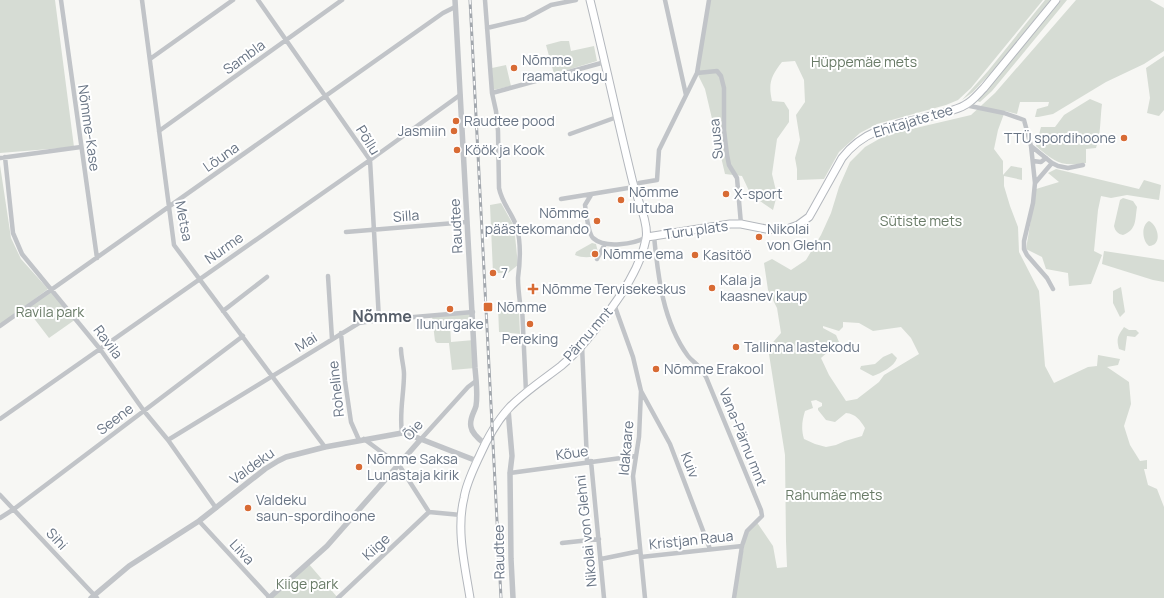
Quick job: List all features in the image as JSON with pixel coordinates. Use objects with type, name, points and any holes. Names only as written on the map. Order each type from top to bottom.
[{"type":"main road","points":[[590,0],[634,187],[650,236]]},
{"type":"main road","name":"Ehitajate tee","points":[[743,224],[766,229],[781,230],[787,230],[798,225],[809,217],[842,158],[857,142],[886,127],[946,112],[965,105],[976,97],[984,88],[1056,0]]},
{"type":"main road","name":"Turu plats","points":[[650,236],[730,224],[743,224]]},
{"type":"main road","name":"Pärnu mnt","points":[[470,598],[462,546],[461,515],[464,497],[485,444],[508,409],[526,392],[561,366],[582,345],[614,304],[630,279],[650,236]]},
{"type":"street","name":"Nõmme-Kase","points":[[61,0],[97,258]]},
{"type":"street","name":"Metsa","points":[[142,0],[174,245],[325,447]]},
{"type":"street","points":[[150,59],[232,0]]},
{"type":"street","name":"Põllu","points":[[258,0],[370,160],[379,320]]},
{"type":"street","name":"Sambla","points":[[159,131],[342,0]]},
{"type":"street","name":"Raudtee","points":[[455,0],[476,381],[476,406],[471,417],[471,427],[475,435],[485,444]]},
{"type":"street","points":[[485,0],[492,93],[498,131],[499,188],[505,207],[517,229],[526,392]]},
{"type":"street","points":[[487,28],[525,19],[551,5],[576,0]]},
{"type":"street","points":[[664,0],[686,96]]},
{"type":"street","points":[[561,199],[634,187],[639,183],[657,180],[660,150],[697,73],[709,0]]},
{"type":"street","name":"Lõuna","points":[[0,326],[443,13],[456,7]]},
{"type":"street","points":[[492,93],[605,62]]},
{"type":"street","name":"Suusa","points":[[697,73],[717,71],[721,76],[724,88],[724,130],[727,156],[729,165],[737,178],[743,224]]},
{"type":"street","name":"Nurme","points":[[0,419],[370,160],[460,95]]},
{"type":"street","points":[[965,105],[998,112],[1024,120],[1031,146],[1035,183],[1033,203],[1024,241],[1024,249],[1027,255],[1047,278],[1053,290]]},
{"type":"street","points":[[570,134],[617,117]]},
{"type":"street","points":[[1031,146],[1058,166],[1068,168],[1084,165]]},
{"type":"street","points":[[2,158],[81,147]]},
{"type":"street","name":"Ravila","points":[[2,158],[12,233],[22,254],[100,349],[144,411],[168,440],[216,508]]},
{"type":"street","points":[[1033,161],[1041,162],[1046,158]]},
{"type":"street","points":[[1035,183],[1052,163]]},
{"type":"street","points":[[591,195],[585,204],[590,233],[593,238],[605,244],[637,242],[650,236]]},
{"type":"street","name":"Silla","points":[[346,232],[467,222]]},
{"type":"street","name":"Vana-Pärnu mnt","points":[[650,236],[656,250],[663,298],[668,316],[681,345],[689,357],[699,366],[706,377],[761,510],[762,516],[747,531],[742,546]]},
{"type":"street","points":[[597,259],[605,244]]},
{"type":"street","points":[[328,276],[332,339]]},
{"type":"street","points":[[223,310],[267,277]]},
{"type":"street","name":"Idakaare","points":[[614,304],[633,357],[641,391],[639,437],[634,476],[645,598]]},
{"type":"street","name":"Mai","points":[[168,440],[359,323],[472,312]]},
{"type":"street","name":"Roheline","points":[[341,333],[345,382],[351,422],[362,440],[399,465],[429,512]]},
{"type":"street","name":"Seene","points":[[0,518],[14,509],[242,336]]},
{"type":"street","name":"Nikolai von Glehni","points":[[582,345],[589,461],[599,539],[604,598]]},
{"type":"street","points":[[401,349],[404,372],[400,419],[402,433]]},
{"type":"street","name":"Õie","points":[[269,598],[327,546],[421,439],[468,387],[476,381]]},
{"type":"street","name":"Kuiv","points":[[641,391],[670,444],[710,549]]},
{"type":"street","name":"Raudtee","points":[[508,409],[512,452],[510,473],[513,598]]},
{"type":"street","name":"Valdeku","points":[[94,597],[129,566],[199,521],[265,469],[286,457],[325,447],[402,433],[477,461]]},
{"type":"street","name":"Kõue","points":[[510,473],[589,461],[636,456]]},
{"type":"street","name":"Sihi","points":[[0,494],[94,597]]},
{"type":"street","points":[[429,512],[461,515]]},
{"type":"street","name":"Kiige","points":[[338,598],[429,512]]},
{"type":"street","name":"Liiva","points":[[199,521],[269,598]]},
{"type":"street","points":[[562,543],[599,539]]},
{"type":"street","points":[[734,598],[742,546]]},
{"type":"street","name":"Kristjan Raua","points":[[641,556],[742,546]]},
{"type":"street","name":"Kristjan Raua","points":[[601,559],[640,551]]},
{"type":"green space","points":[[0,0],[55,0],[74,147],[0,153]]},
{"type":"green space","name":"Hüppemäe mets","points":[[709,0],[1043,0],[971,88],[958,100],[946,105],[877,124],[860,133],[839,152],[824,179],[797,180],[795,158],[800,140],[796,115],[805,102],[804,80],[795,61],[782,62],[775,71],[771,80],[770,89],[772,101],[784,102],[789,110],[789,122],[777,139],[772,174],[777,195],[773,210],[751,195],[742,176],[725,174],[705,89],[697,73]]},
{"type":"green space","points":[[1045,0],[1051,0],[990,74],[973,92],[962,100],[988,71]]},
{"type":"green space","points":[[1061,0],[1067,0],[992,91],[980,102],[977,101]]},
{"type":"green space","name":"Sütiste mets","points":[[1076,0],[1150,0],[1164,8],[1164,51],[1144,64],[1106,82],[1053,114],[1035,117],[1037,109],[1048,106],[1049,102],[1020,102],[1017,114],[1005,111],[998,130],[994,149],[1003,161],[1003,175],[1011,166],[1022,168],[1022,180],[1004,176],[1004,186],[1018,227],[1019,252],[1039,291],[1045,366],[1054,383],[1088,367],[1097,366],[1098,355],[1120,359],[1118,365],[1107,367],[1129,382],[1131,404],[1124,426],[1130,445],[1140,461],[1147,460],[1147,469],[1144,469],[1148,485],[1157,489],[1164,507],[1164,598],[734,598],[747,531],[756,521],[773,546],[777,568],[787,567],[785,455],[768,348],[781,333],[777,308],[768,290],[764,263],[772,259],[791,270],[806,260],[821,235],[831,213],[839,187],[850,162],[865,147],[886,135],[971,115],[995,93]],"holes":[[[843,322],[859,323],[873,331],[901,327],[911,338],[919,354],[884,375],[879,382],[857,399],[846,401],[829,375],[821,358],[839,342],[836,335],[823,328],[823,326],[839,331],[843,327]],[[816,400],[822,403],[822,406],[818,408],[818,410],[826,420],[835,422],[846,413],[855,416],[865,428],[862,436],[826,447],[804,439],[802,425],[805,411],[813,408],[811,401]]]},
{"type":"green space","points":[[561,41],[569,41],[571,51],[594,46],[597,61],[554,74],[546,45]]},
{"type":"green space","points":[[1164,56],[1164,110],[1159,116],[1147,113],[1150,98],[1146,68]]},
{"type":"green space","points":[[506,65],[511,86],[493,90],[492,68]]},
{"type":"green space","points":[[1090,99],[1102,104],[1098,143],[1096,148],[1086,149],[1086,163],[1064,164],[1058,162],[1036,146],[1041,127],[1055,127],[1064,115]]},
{"type":"green space","points":[[0,165],[11,238],[21,259],[48,289],[0,325]]},
{"type":"green space","points":[[1056,169],[1139,189],[1144,180],[1161,185],[1159,200],[1127,195],[1111,198],[1101,196],[1098,210],[1094,251],[1102,255],[1091,284],[1069,286],[1068,273],[1046,269],[1042,257],[1026,249],[1036,189],[1059,182],[1048,173]]},
{"type":"green space","points":[[1123,198],[1133,201],[1137,207],[1133,227],[1128,233],[1123,235],[1117,232],[1114,226],[1120,200]]},
{"type":"green space","points":[[501,203],[514,226],[518,265],[508,273],[493,273],[490,205]]},
{"type":"green space","points":[[1149,221],[1157,230],[1158,239],[1153,245],[1149,246],[1145,241],[1143,233],[1146,223]]},
{"type":"green space","points":[[592,243],[596,244],[598,255],[592,257],[581,257],[575,255],[576,252]]},
{"type":"green space","points":[[1104,251],[1164,260],[1164,282],[1102,264]]},
{"type":"green space","points":[[1121,287],[1125,312],[1120,317],[1113,303],[1113,291]]},
{"type":"green space","name":"Ravila park","points":[[52,289],[76,319],[49,338],[26,308]]},
{"type":"green space","points":[[498,306],[512,306],[515,311],[519,312],[520,334],[499,332]]},
{"type":"green space","points":[[473,312],[473,322],[450,324],[451,342],[474,340],[475,368],[452,370],[449,343],[437,343],[435,341],[432,316]]},
{"type":"green space","points":[[1124,327],[1129,330],[1136,330],[1139,333],[1135,337],[1127,336],[1125,351],[1119,349],[1118,342],[1119,335]]},
{"type":"green space","points":[[892,353],[897,358],[890,367],[880,373],[873,376],[860,369],[861,366],[875,364],[883,357]]},
{"type":"green space","name":"Kiige park","points":[[308,563],[338,598],[270,598]]},
{"type":"railway","points":[[470,0],[501,598]]},
{"type":"place","name":"Nõmme raamatukogu","points":[[514,68]]},
{"type":"place","name":"Raudtee pood","points":[[456,121]]},
{"type":"place","name":"Jasmiin","points":[[454,131]]},
{"type":"place","name":"TTÜ spordihoone","points":[[1124,138]]},
{"type":"place","name":"Köök ja Kook","points":[[457,150]]},
{"type":"place","name":"X-sport","points":[[726,194]]},
{"type":"place","name":"Nõmme Ilutuba","points":[[621,200]]},
{"type":"place","name":"Nõmme päästekomando","points":[[597,221]]},
{"type":"place","name":"Nikolai von Glehn","points":[[759,237]]},
{"type":"place","name":"Nõmme ema","points":[[595,254]]},
{"type":"place","name":"Kasitöö","points":[[695,255]]},
{"type":"place","name":"7","points":[[493,273]]},
{"type":"place","name":"Kala ja kaasnev kaup","points":[[712,288]]},
{"type":"place","name":"Nõmme Tervisekeskus","points":[[533,289]]},
{"type":"place","name":"Nõmme","points":[[488,307]]},
{"type":"place","name":"Ilunurgake","points":[[450,309]]},
{"type":"place","name":"Pereking","points":[[530,324]]},
{"type":"place","name":"Tallinna lastekodu","points":[[736,347]]},
{"type":"place","name":"Nõmme Erakool","points":[[656,369]]},
{"type":"place","name":"Nõmme Saksa Lunastaja kirik","points":[[359,467]]},
{"type":"place","name":"Valdeku saun-spordihoone","points":[[248,508]]},
{"type":"district","name":"Nõmme","points":[[382,316]]},
{"type":"park label","name":"Rahumäe mets","points":[[834,495]]}]
